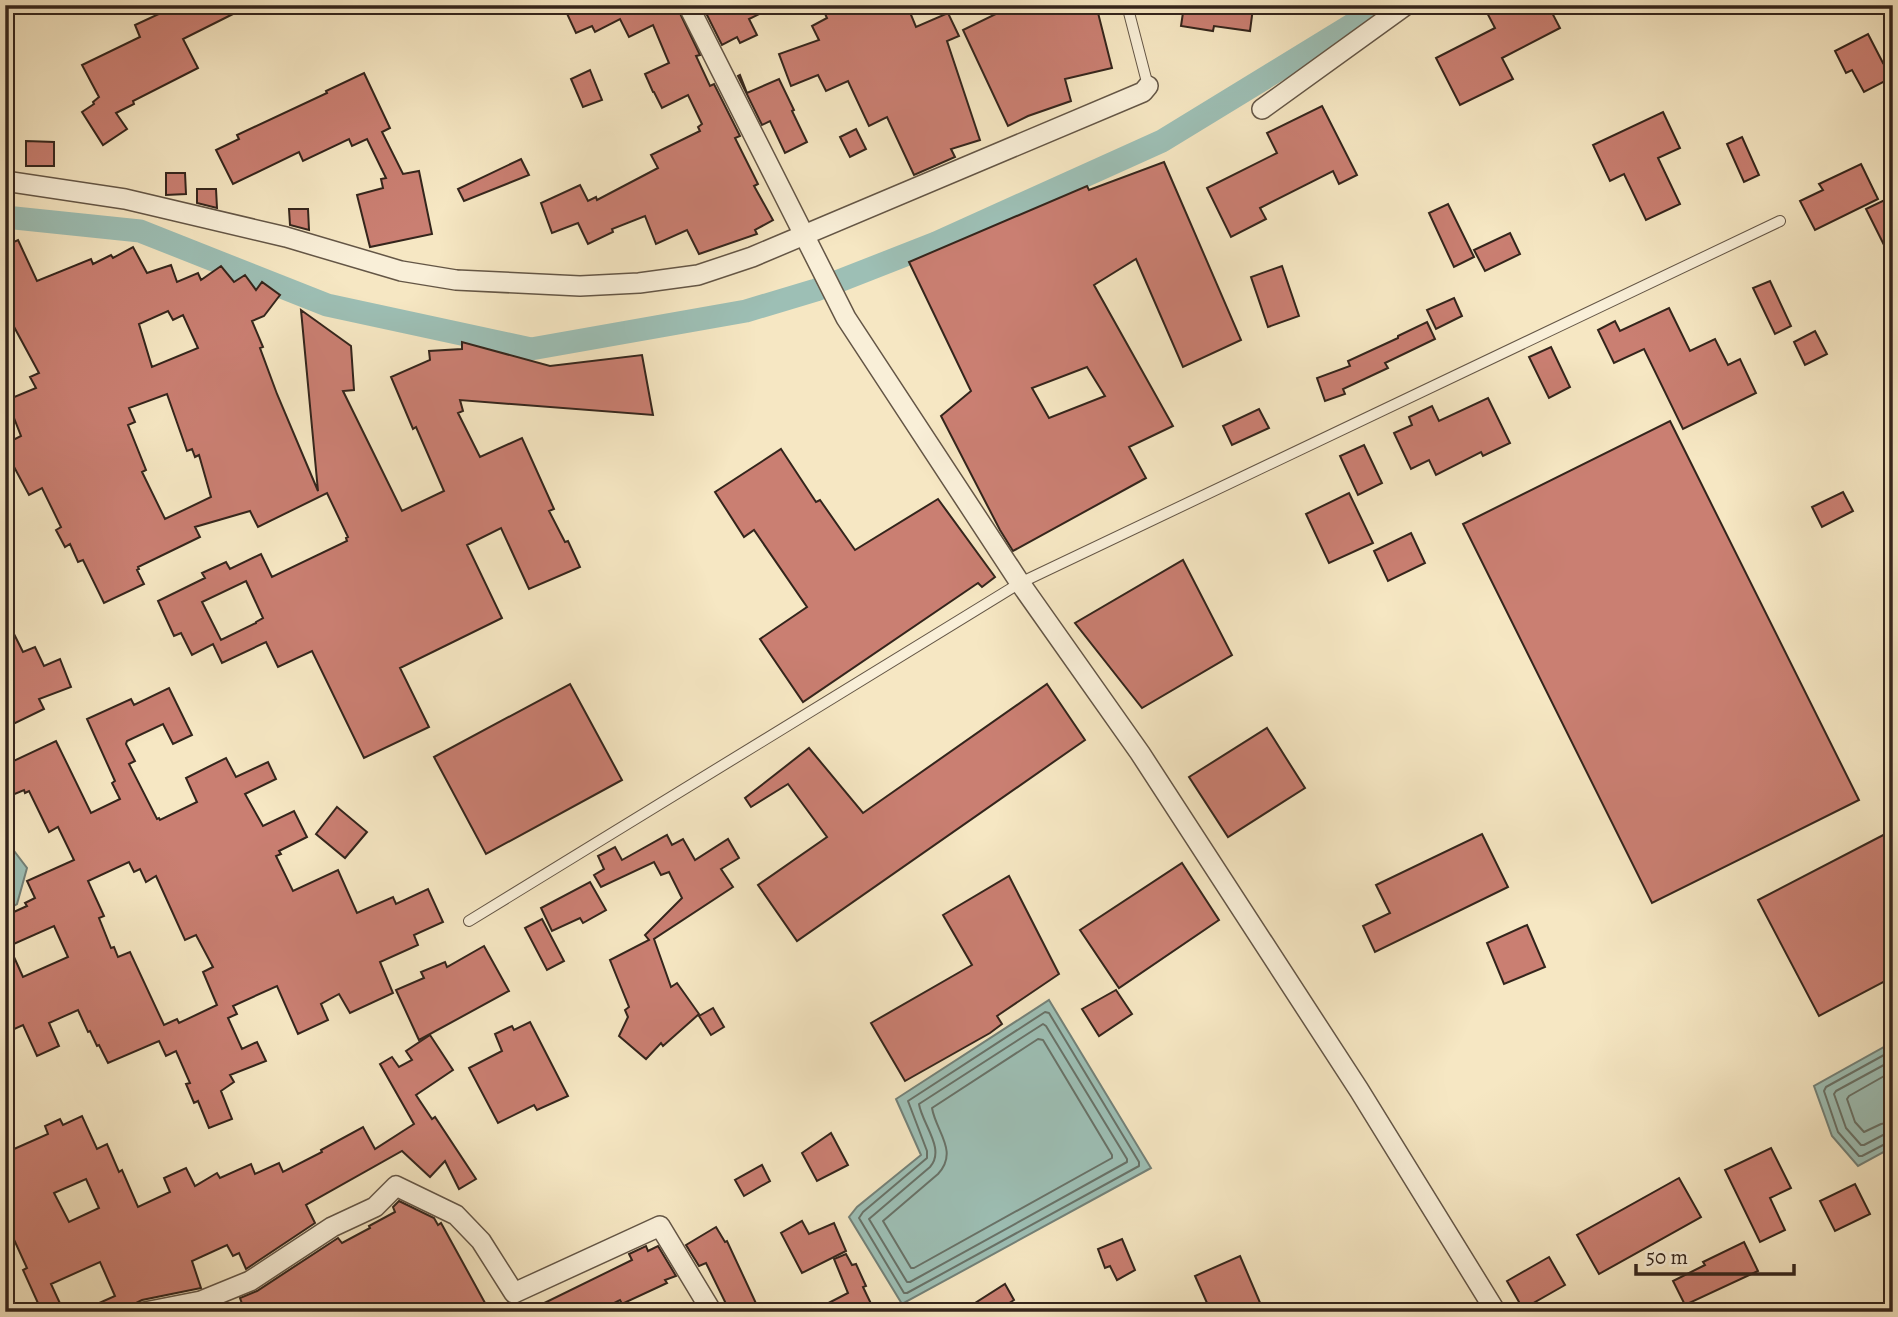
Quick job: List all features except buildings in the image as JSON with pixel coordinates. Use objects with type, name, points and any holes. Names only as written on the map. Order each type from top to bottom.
[{"type":"street","points":[[688,5],[846,318],[1020,583],[1140,753],[1359,1090],[1496,1312]]},
{"type":"street","points":[[1262,108],[1406,5]]},
{"type":"street","points":[[5,181],[125,199],[286,237],[401,271],[456,280],[580,286],[639,283],[698,275],[752,257],[808,244],[1143,92],[1148,86]]},
{"type":"street","points":[[145,1312],[201,1301],[250,1281],[332,1227],[375,1207],[396,1186],[456,1215],[481,1241],[514,1293],[660,1226],[712,1312]]},
{"type":"lane","points":[[1127,5],[1148,86]]},
{"type":"lane","points":[[469,921],[1020,583],[1780,221]]},
{"type":"water","points":[[5,839],[27,868],[17,904],[5,911]]},
{"type":"water","points":[[1049,1000],[1151,1168],[902,1304],[849,1217],[857,1207],[921,1155],[896,1099]]},
{"type":"water","points":[[1893,1042],[1893,1147],[1858,1166],[1832,1136],[1814,1086]]},
{"type":"waterway","points":[[5,217],[140,231],[327,305],[531,349],[746,311],[816,290],[936,243],[1162,141],[1358,21],[1375,5]]}]
